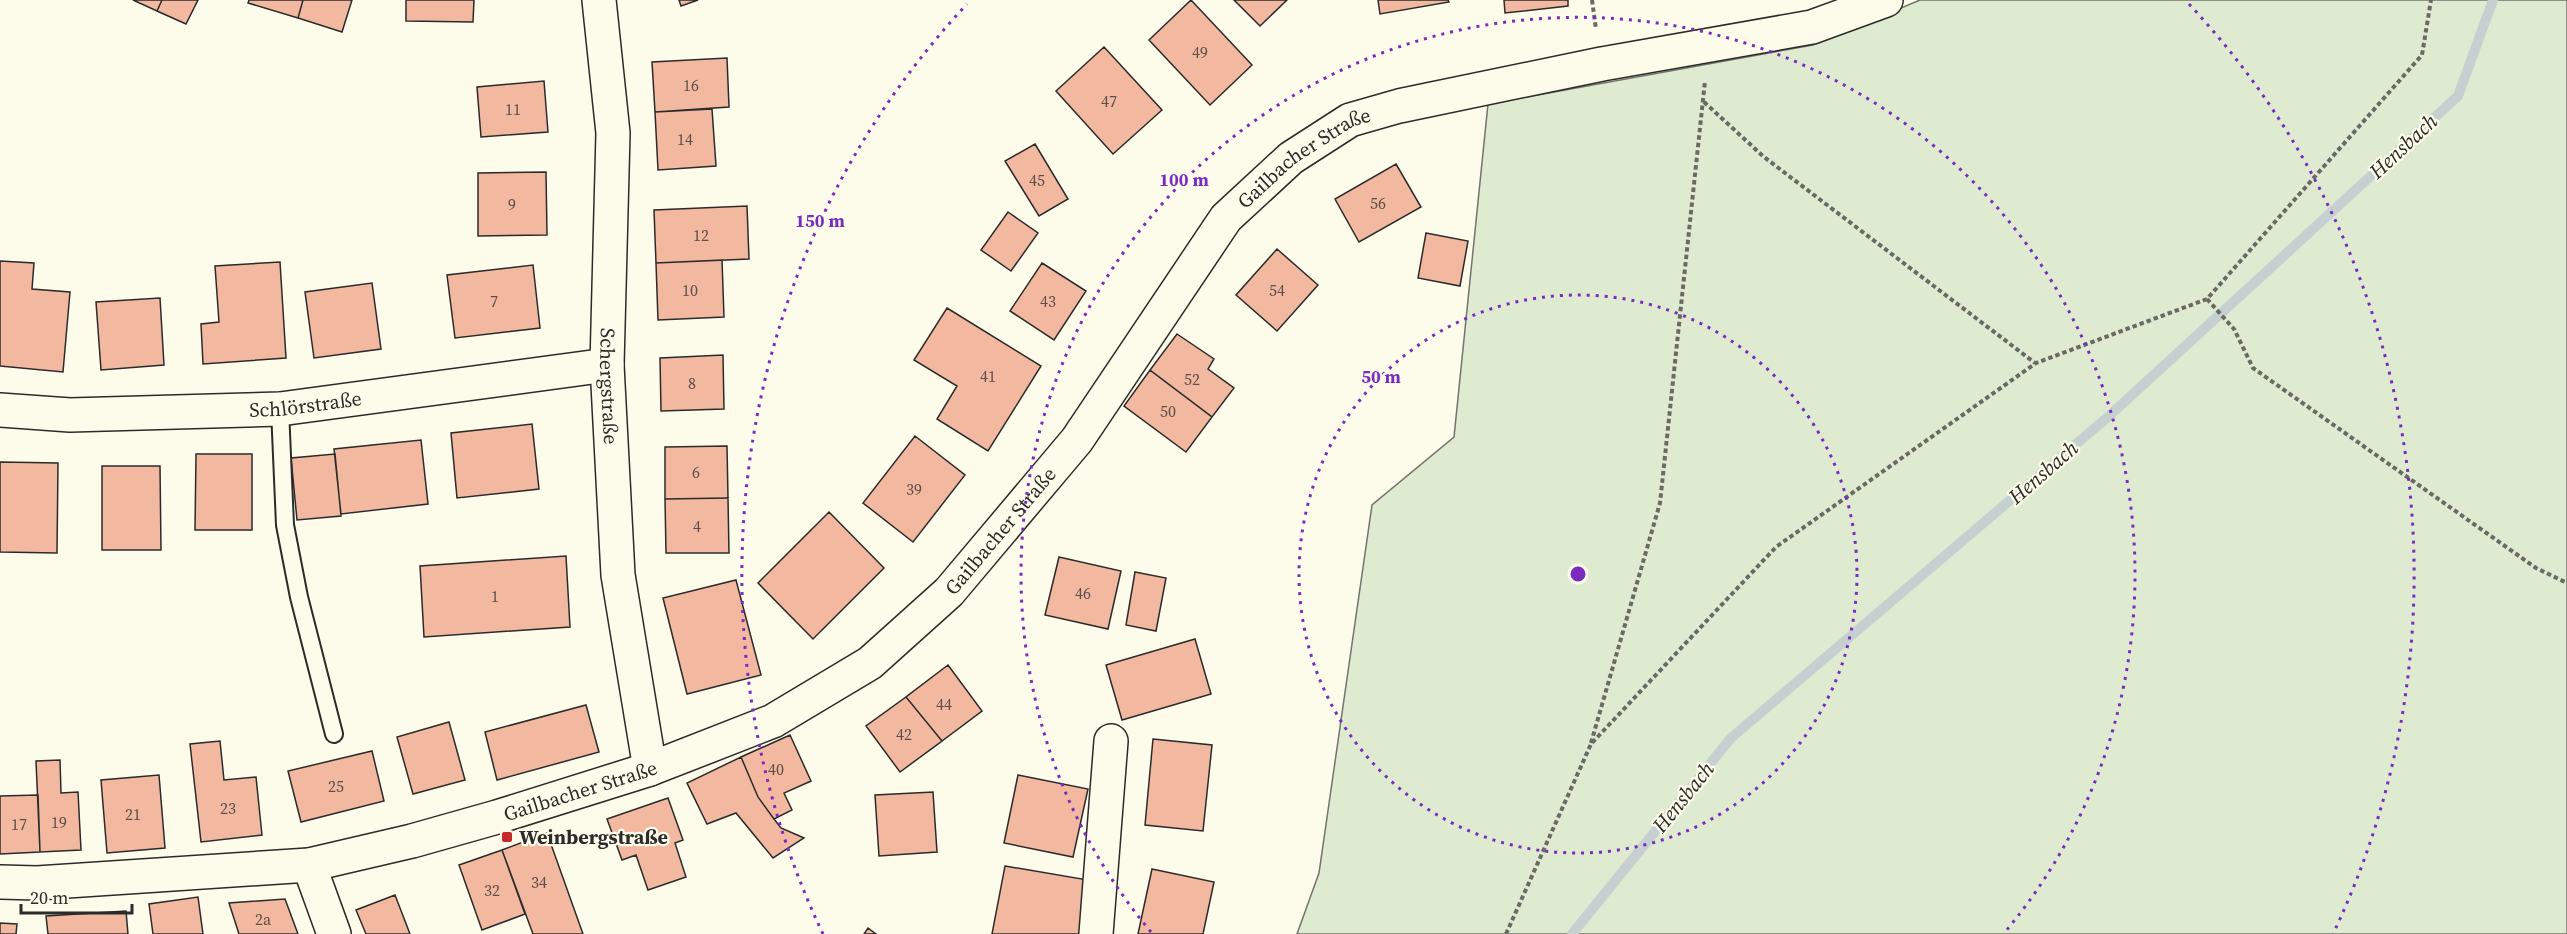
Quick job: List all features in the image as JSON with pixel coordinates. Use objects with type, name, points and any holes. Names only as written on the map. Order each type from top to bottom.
[{"type":"street","name":"Schergstraße","points":[[599,0],[613,133],[607,365],[618,575],[650,769]]},
{"type":"street","name":"Gailbacher Straße","points":[[0,882],[37,884],[309,866],[446,832],[650,769],[773,721],[870,663],[949,592],[1077,440],[1226,218],[1291,158],[1350,120],[1399,106],[1602,64],[1812,27],[1886,0]]},
{"type":"street","name":"Schlörstraße","points":[[0,410],[70,415],[280,409],[607,365]]},
{"type":"street","points":[[1096,934],[1111,741]]},
{"type":"street","points":[[309,866],[334,934]]},
{"type":"lane","points":[[280,409],[285,525],[299,597],[334,734]]},
{"type":"path","points":[[1592,0],[1598,40]]},
{"type":"path","points":[[1591,744],[1776,547],[2036,363],[2207,299],[2422,55],[2431,0]]},
{"type":"path","points":[[1506,934],[1591,744],[1659,502],[1704,102],[1706,46]]},
{"type":"path","points":[[1704,102],[1764,157],[2036,363]]},
{"type":"path","points":[[2207,299],[2234,329],[2253,368],[2535,567],[2567,584]]},
{"type":"green space","points":[[1920,0],[2567,0],[2567,934],[1297,934],[1319,873],[1372,505],[1454,437],[1488,104],[1813,45]]},
{"type":"building","points":[[133,0],[162,0],[157,11]]},
{"type":"building","points":[[162,0],[198,0],[186,24],[157,11]]},
{"type":"building","points":[[249,0],[303,0],[298,18],[248,3]]},
{"type":"building","points":[[303,0],[352,0],[342,32],[298,18]]},
{"type":"building","points":[[406,0],[474,0],[473,22],[406,21]]},
{"type":"building","points":[[679,0],[698,0],[681,6]]},
{"type":"building","points":[[1191,0],[1252,65],[1210,105],[1149,40]]},
{"type":"building","points":[[1234,0],[1287,0],[1260,26]]},
{"type":"building","points":[[1378,0],[1448,0],[1449,2],[1380,14]]},
{"type":"building","points":[[1504,0],[1568,0],[1568,6],[1505,13]]},
{"type":"building","points":[[1104,47],[1162,110],[1113,154],[1056,91]]},
{"type":"building","points":[[727,58],[729,107],[655,112],[652,62]]},
{"type":"building","points":[[544,81],[548,132],[481,137],[477,87]]},
{"type":"building","points":[[712,109],[716,166],[658,170],[655,112]]},
{"type":"building","points":[[1035,144],[1068,199],[1039,216],[1005,161]]},
{"type":"building","points":[[1396,164],[1421,207],[1359,242],[1335,199]]},
{"type":"building","points":[[546,172],[547,235],[478,236],[478,173]]},
{"type":"building","points":[[747,206],[749,259],[656,263],[654,210]]},
{"type":"building","points":[[1008,212],[1038,233],[1011,271],[981,250]]},
{"type":"building","points":[[1426,233],[1468,241],[1460,286],[1418,278]]},
{"type":"building","points":[[1277,249],[1318,285],[1277,331],[1236,295]]},
{"type":"building","points":[[722,260],[724,317],[658,320],[656,263]]},
{"type":"building","points":[[0,261],[34,263],[32,289],[70,292],[63,372],[0,366]]},
{"type":"building","points":[[280,262],[286,358],[203,364],[201,324],[219,322],[215,266]]},
{"type":"building","points":[[1042,263],[1086,291],[1054,340],[1010,311]]},
{"type":"building","points":[[533,265],[540,328],[455,338],[447,275]]},
{"type":"building","points":[[372,283],[381,349],[314,358],[305,292]]},
{"type":"building","points":[[160,298],[164,365],[101,370],[96,302]]},
{"type":"building","points":[[947,308],[1041,366],[988,451],[937,419],[957,386],[914,360]]},
{"type":"building","points":[[1177,334],[1214,359],[1208,369],[1234,388],[1212,417],[1150,370]]},
{"type":"building","points":[[723,355],[724,409],[661,411],[660,358]]},
{"type":"building","points":[[1150,370],[1212,417],[1186,452],[1124,406]]},
{"type":"building","points":[[532,424],[539,489],[457,498],[451,433]]},
{"type":"building","points":[[915,436],[965,475],[913,542],[863,503]]},
{"type":"building","points":[[421,440],[428,504],[341,514],[334,449]]},
{"type":"building","points":[[727,446],[728,498],[665,499],[665,447]]},
{"type":"building","points":[[196,454],[252,454],[252,530],[195,530]]},
{"type":"building","points":[[335,454],[341,516],[297,520],[291,458]]},
{"type":"building","points":[[0,462],[58,463],[57,553],[0,552]]},
{"type":"building","points":[[102,466],[160,466],[161,550],[102,550]]},
{"type":"building","points":[[728,498],[729,553],[666,553],[665,499]]},
{"type":"building","points":[[829,512],[884,568],[813,639],[758,583]]},
{"type":"building","points":[[566,556],[570,627],[424,637],[420,566]]},
{"type":"building","points":[[1059,557],[1121,571],[1108,629],[1045,615]]},
{"type":"building","points":[[1135,572],[1166,578],[1156,631],[1126,625]]},
{"type":"building","points":[[736,580],[761,675],[687,694],[663,598]]},
{"type":"building","points":[[1195,639],[1211,694],[1122,720],[1106,665]]},
{"type":"building","points":[[948,665],[982,711],[942,741],[906,697]]},
{"type":"building","points":[[906,697],[942,741],[900,772],[866,726]]},
{"type":"building","points":[[586,705],[599,752],[497,780],[485,732]]},
{"type":"building","points":[[449,722],[465,780],[413,794],[397,737]]},
{"type":"building","points":[[790,735],[811,781],[784,793],[792,810],[774,819],[758,797],[741,757]]},
{"type":"building","points":[[1153,739],[1212,745],[1203,831],[1145,825]]},
{"type":"building","points":[[220,741],[224,780],[256,777],[262,835],[201,842],[190,744]]},
{"type":"building","points":[[372,751],[384,801],[301,822],[288,771]]},
{"type":"building","points":[[741,757],[758,797],[781,828],[804,838],[773,858],[736,813],[707,824],[687,783]]},
{"type":"building","points":[[60,760],[61,793],[78,792],[81,850],[40,852],[36,761]]},
{"type":"building","points":[[159,775],[165,848],[107,853],[101,780]]},
{"type":"building","points":[[1018,775],[1088,789],[1073,857],[1004,843]]},
{"type":"building","points":[[933,792],[937,852],[879,856],[875,795]]},
{"type":"building","points":[[38,795],[40,852],[0,854],[0,796]]},
{"type":"building","points":[[668,798],[683,840],[675,843],[686,877],[648,890],[636,855],[622,860],[607,819]]},
{"type":"building","points":[[547,833],[583,934],[533,934],[502,850]]},
{"type":"building","points":[[502,850],[525,914],[482,930],[459,865]]},
{"type":"building","points":[[1005,866],[1088,880],[1079,934],[992,934]]},
{"type":"building","points":[[1152,869],[1214,882],[1203,934],[1138,934]]},
{"type":"building","points":[[395,895],[410,934],[366,934],[356,910]]},
{"type":"building","points":[[198,897],[203,934],[153,934],[149,904]]},
{"type":"building","points":[[285,899],[298,934],[239,934],[229,903]]},
{"type":"building","points":[[126,911],[128,934],[48,934],[46,916]]},
{"type":"building","points":[[0,923],[17,924],[16,934],[0,934]]},
{"type":"building","points":[[868,928],[876,934],[864,934]]},
{"type":"waterway","name":"Hensbach","points":[[1572,934],[1731,738],[2109,416],[2458,96],[2493,0]]},
{"type":"place","name":"Weinbergstraße","points":[[507,837]]}]
